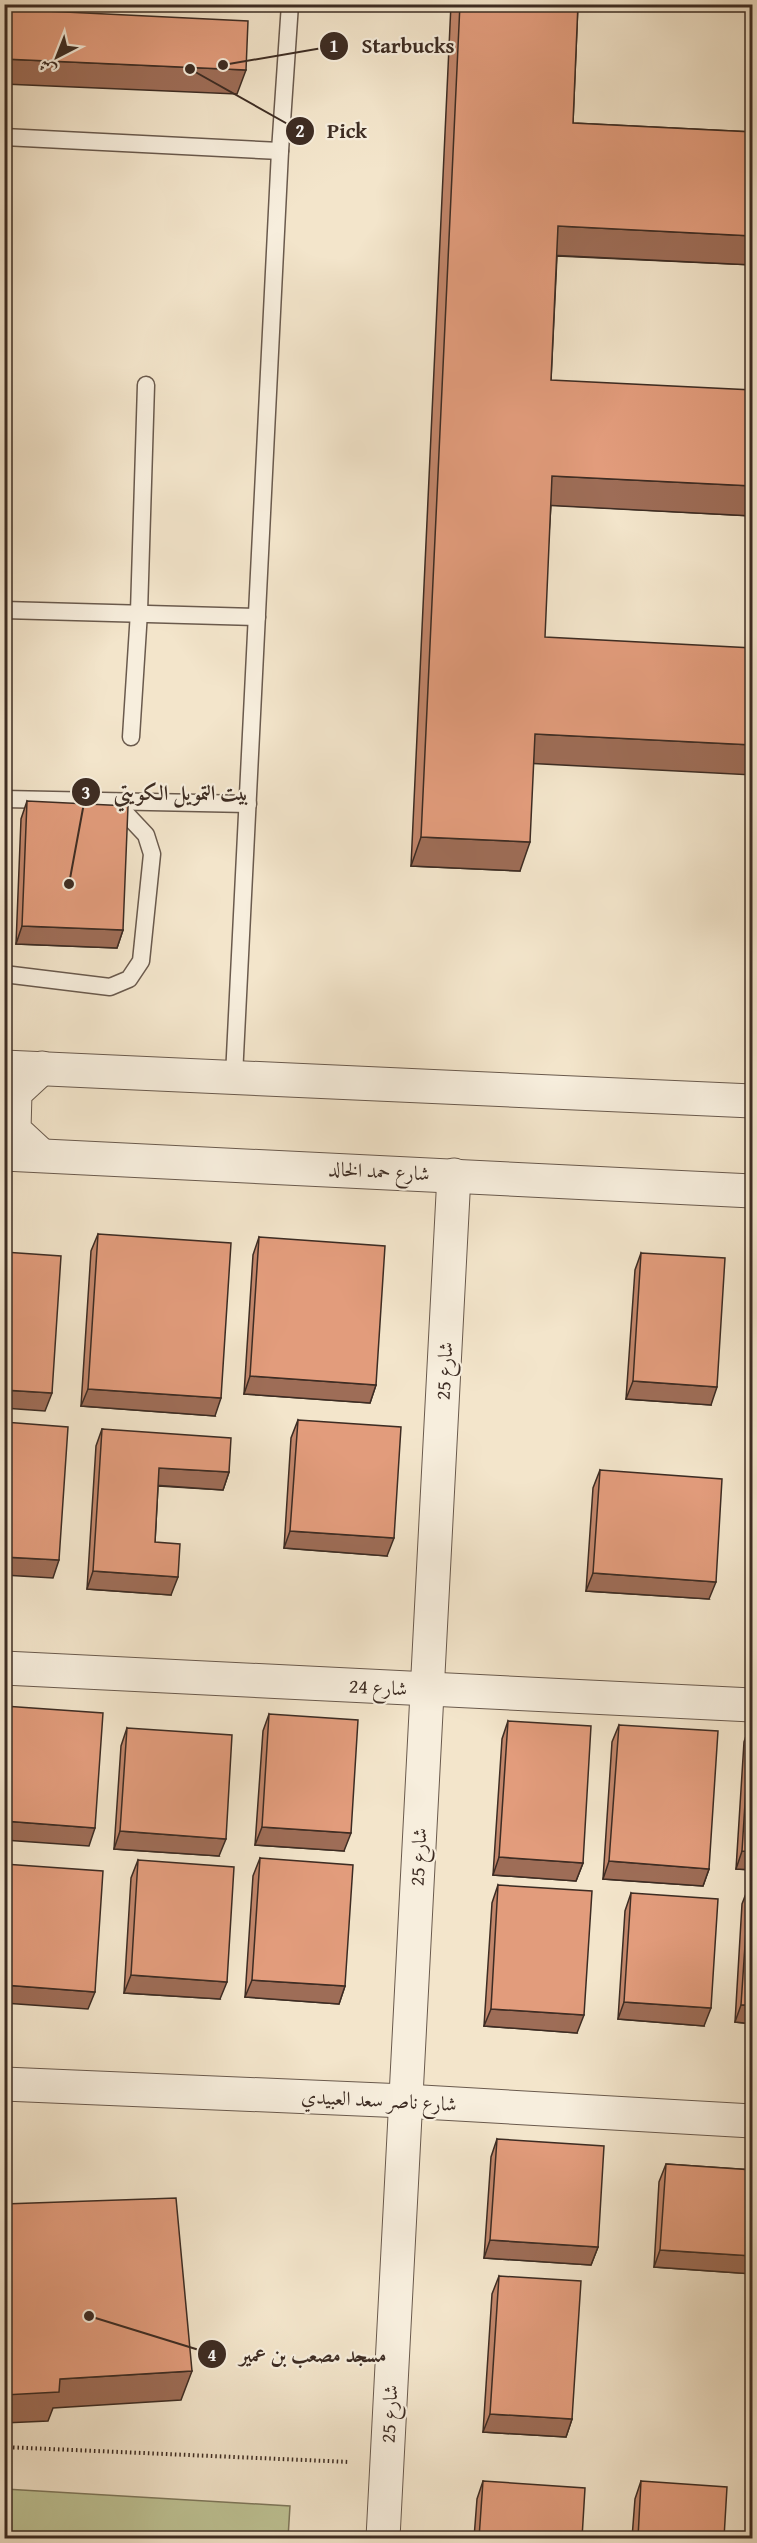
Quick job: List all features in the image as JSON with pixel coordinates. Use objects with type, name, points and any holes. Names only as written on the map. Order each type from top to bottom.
[{"type":"street","points":[[4,1067],[753,1101]]},
{"type":"street","points":[[41,1155],[14,1130],[14,1120],[15,1092],[42,1068]]},
{"type":"street","name":"شارع حمد الخالد","points":[[4,1154],[753,1191]]},
{"type":"street","name":"شارع 25","points":[[383,2538],[454,1175]]},
{"type":"street","name":"شارع 24","points":[[4,1668],[753,1705]]},
{"type":"street","name":"شارع ناصر سعد العبيدي","points":[[4,2084],[405,2101],[753,2121]]},
{"type":"lane","points":[[234,1076],[280,151],[290,4]]},
{"type":"lane","points":[[4,137],[280,151]]},
{"type":"lane","points":[[131,737],[139,612],[146,385]]},
{"type":"lane","points":[[4,610],[257,617]]},
{"type":"lane","points":[[4,800],[248,804]]},
{"type":"lane","points":[[4,974],[110,987],[129,979],[141,961],[152,854],[146,835],[115,802]]},
{"type":"path","points":[[4,2447],[387,2463]]},
{"type":"green space","points":[[5,2489],[290,2506],[288,2538],[5,2538]]},
{"type":"building","points":[[460,4],[578,4],[573,123],[753,132],[753,236],[558,226],[551,380],[753,390],[753,486],[552,476],[545,637],[753,648],[753,745],[535,734],[530,842],[421,837]]},
{"type":"building","points":[[4,9],[248,21],[246,70],[4,59]]},
{"type":"building","points":[[27,801],[128,806],[123,930],[22,926]]},
{"type":"building","points":[[98,1234],[231,1243],[221,1398],[88,1389]]},
{"type":"building","points":[[259,1237],[385,1246],[376,1385],[250,1376]]},
{"type":"building","points":[[4,1252],[61,1256],[52,1393],[4,1390]]},
{"type":"building","points":[[641,1253],[725,1258],[717,1387],[633,1381]]},
{"type":"building","points":[[298,1420],[401,1427],[394,1538],[290,1531]]},
{"type":"building","points":[[4,1422],[68,1427],[59,1560],[4,1557]]},
{"type":"building","points":[[102,1429],[231,1438],[229,1472],[159,1468],[155,1542],[180,1544],[178,1577],[93,1571]]},
{"type":"building","points":[[600,1470],[722,1479],[716,1582],[593,1573]]},
{"type":"building","points":[[4,1706],[103,1713],[95,1828],[4,1821]]},
{"type":"building","points":[[269,1714],[358,1720],[351,1833],[262,1827]]},
{"type":"building","points":[[508,1721],[591,1726],[583,1863],[499,1857]]},
{"type":"building","points":[[750,1724],[753,1724],[753,1852],[742,1851]]},
{"type":"building","points":[[619,1725],[718,1731],[709,1869],[609,1861]]},
{"type":"building","points":[[127,1728],[232,1735],[226,1839],[120,1831]]},
{"type":"building","points":[[260,1858],[353,1865],[345,1986],[252,1980]]},
{"type":"building","points":[[138,1860],[234,1867],[227,1982],[131,1975]]},
{"type":"building","points":[[4,1864],[103,1871],[95,1992],[4,1985]]},
{"type":"building","points":[[498,1885],[592,1891],[584,2015],[491,2009]]},
{"type":"building","points":[[749,1886],[753,1887],[753,2005],[741,2005]]},
{"type":"building","points":[[631,1893],[718,1899],[711,2008],[624,2002]]},
{"type":"building","points":[[497,2139],[604,2146],[598,2247],[490,2240]]},
{"type":"building","points":[[666,2164],[753,2170],[753,2256],[660,2250]]},
{"type":"building","points":[[176,2198],[192,2371],[60,2379],[59,2392],[4,2395],[4,2204]]},
{"type":"building","points":[[499,2276],[581,2281],[572,2419],[490,2414]]},
{"type":"building","points":[[483,2481],[585,2488],[582,2538],[479,2538]]},
{"type":"building","points":[[641,2481],[727,2487],[724,2538],[638,2538]]},
{"type":"place","name":"Starbucks","points":[[223,65]]},
{"type":"place","name":"Pick","points":[[190,69]]},
{"type":"place","name":"بيت التمويل الكويتي","points":[[69,884]]},
{"type":"place","name":"مسجد مصعب بن عمير","points":[[89,2316]]}]
